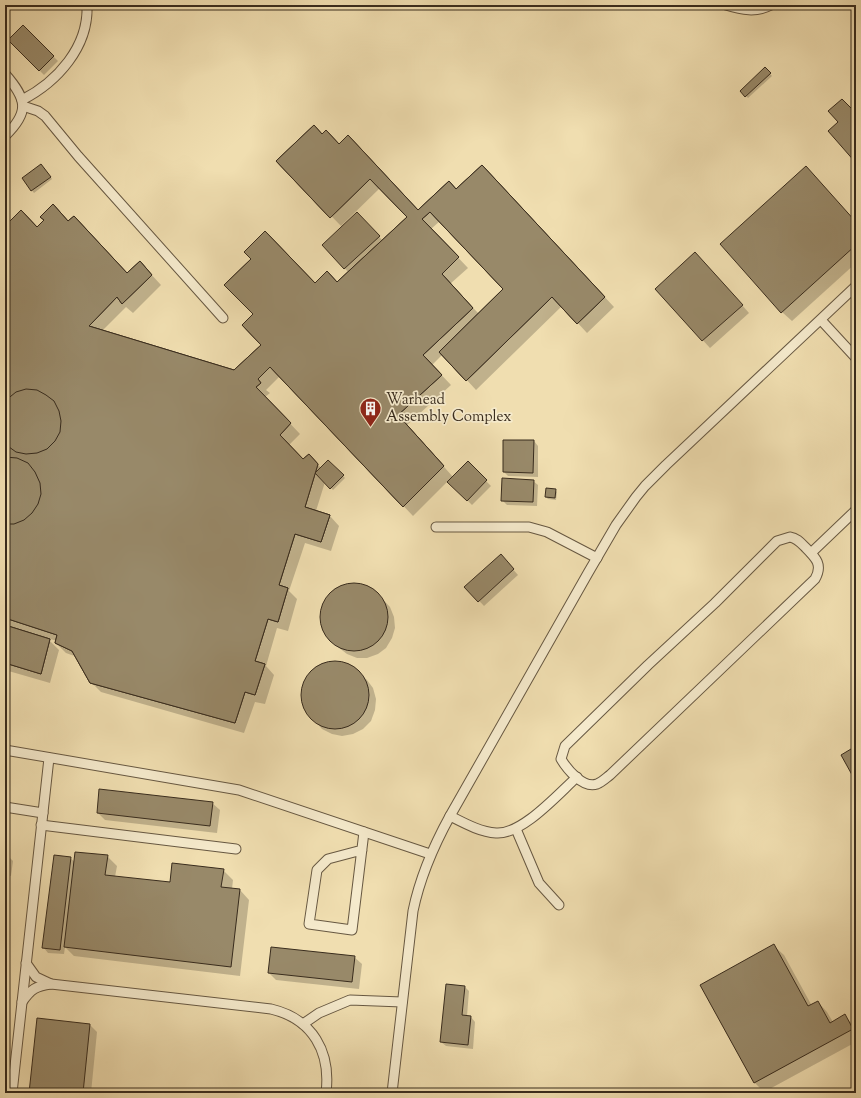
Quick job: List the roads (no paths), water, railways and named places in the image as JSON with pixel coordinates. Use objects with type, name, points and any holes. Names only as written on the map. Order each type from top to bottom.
[{"type":"lane","points":[[23,103],[31,95],[52,80],[67,64],[77,50],[86,24],[87,5]]},
{"type":"lane","points":[[726,5],[739,10],[750,10],[760,9],[771,5]]},
{"type":"lane","points":[[5,74],[14,85],[23,103],[22,113],[18,123],[5,136]]},
{"type":"lane","points":[[23,103],[44,116],[223,318]]},
{"type":"lane","points":[[392,1093],[413,911],[416,893],[430,854],[450,816],[597,558],[616,525],[645,486],[856,286]]},
{"type":"lane","points":[[821,320],[856,358]]},
{"type":"lane","points":[[811,553],[856,510]]},
{"type":"lane","points":[[436,527],[529,526],[547,532],[597,558]]},
{"type":"lane","points":[[790,536],[796,538],[817,560],[818,572],[815,578],[610,775],[597,784],[592,785],[577,777],[564,764],[561,758],[565,746],[648,665],[716,603],[777,541],[790,536]]},
{"type":"lane","points":[[5,750],[239,790],[430,854]]},
{"type":"lane","points":[[12,1093],[49,758]]},
{"type":"lane","points":[[450,816],[475,828],[496,833],[506,833],[525,823],[577,777]]},
{"type":"lane","points":[[5,807],[43,813]]},
{"type":"lane","points":[[41,825],[236,849]]},
{"type":"lane","points":[[516,829],[539,883],[559,905]]},
{"type":"lane","points":[[362,850],[328,859],[317,870],[309,924],[352,930],[362,850],[364,832]]},
{"type":"lane","points":[[26,963],[36,977],[52,984],[271,1009],[288,1014],[303,1024],[317,1040],[322,1050],[327,1078],[326,1093]]},
{"type":"lane","points":[[22,1002],[28,993],[36,987],[52,984]]},
{"type":"lane","points":[[303,1024],[320,1013],[350,1000],[402,1002]]},
{"type":"place","name":"Warhead Assembly Complex","points":[[370,428]]}]
